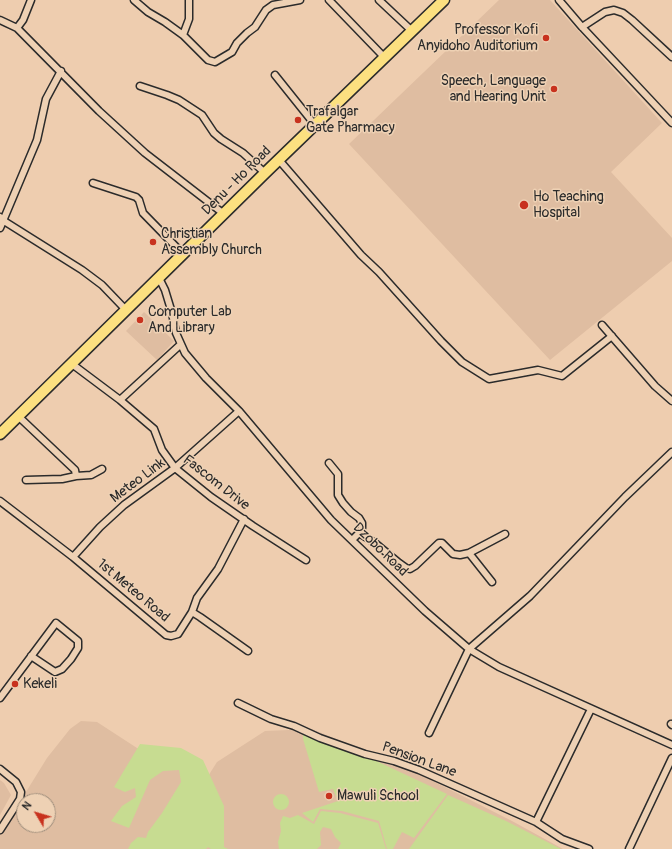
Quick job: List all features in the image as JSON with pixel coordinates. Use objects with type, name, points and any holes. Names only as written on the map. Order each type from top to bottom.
[{"type":"main road","name":"Denu - Ho Road","points":[[0,434],[182,254],[444,0]]},
{"type":"street","points":[[17,28],[23,20],[31,0]]},
{"type":"street","points":[[134,0],[148,12],[183,35],[208,60],[215,62],[232,52],[242,38],[255,27],[266,10],[273,5],[300,0]]},
{"type":"street","points":[[183,35],[189,19],[189,0]]},
{"type":"street","points":[[329,0],[384,57]]},
{"type":"street","points":[[379,0],[412,31]]},
{"type":"street","points":[[559,0],[582,27],[672,123]]},
{"type":"street","points":[[582,27],[605,12],[614,10],[623,13],[632,20],[672,57]]},
{"type":"street","points":[[0,20],[17,28],[99,111],[145,153],[224,214]]},
{"type":"street","points":[[0,228],[2,219],[37,140],[46,99],[60,71]]},
{"type":"street","points":[[275,75],[315,125]]},
{"type":"street","points":[[140,86],[167,94],[202,115],[214,133],[243,153],[265,173]]},
{"type":"street","points":[[279,160],[361,255],[379,272],[441,341],[462,362],[489,379],[538,370],[562,376],[612,336]]},
{"type":"street","points":[[94,183],[136,197],[139,200],[143,213],[182,254]]},
{"type":"street","points":[[2,219],[82,270],[102,285],[126,310]]},
{"type":"street","name":"Dzobo Road","points":[[159,278],[165,290],[180,345],[185,353],[206,378],[239,411],[331,520],[425,611],[469,649],[499,667],[672,745]]},
{"type":"street","points":[[602,325],[655,386],[672,401]]},
{"type":"street","points":[[120,400],[180,345]]},
{"type":"street","name":"Fascom Drive","points":[[72,364],[120,400],[154,429],[162,450],[175,468],[211,497],[306,560]]},
{"type":"street","name":"Meteo Link","points":[[73,557],[100,527],[124,505],[175,468],[239,411]]},
{"type":"street","points":[[18,416],[75,470],[76,476]]},
{"type":"street","points":[[429,733],[469,649],[530,596],[625,497],[670,455]]},
{"type":"street","points":[[329,463],[338,474],[338,495],[343,503],[359,518],[362,523],[362,528],[352,540]]},
{"type":"street","points":[[26,480],[62,479],[91,475],[102,470]]},
{"type":"street","name":"1st Meteo Road","points":[[0,501],[73,557],[166,635],[171,636],[178,634],[192,612],[248,650]]},
{"type":"street","points":[[192,612],[197,598],[218,569],[244,519]]},
{"type":"street","points":[[359,533],[375,543],[406,568],[410,569],[439,543],[442,543],[453,554],[460,555],[470,553],[505,534]]},
{"type":"street","points":[[470,553],[492,582]]},
{"type":"street","points":[[0,698],[56,623],[78,641],[78,648],[71,659],[62,669],[55,672],[32,656]]},
{"type":"street","name":"Pension Lane","points":[[238,703],[320,738],[365,754],[394,761],[419,770],[536,822],[562,839],[589,849]]},
{"type":"street","points":[[536,822],[591,709]]},
{"type":"street","points":[[629,849],[672,758]]},
{"type":"street","points":[[0,769],[16,782],[22,792],[20,798],[0,830]]},
{"type":"shaded area","name":"Ho Teaching Hospital","points":[[499,0],[550,0],[662,123],[611,172],[672,238],[672,261],[550,360],[349,144]]},
{"type":"shaded area","points":[[144,312],[174,341],[157,360],[126,331]]},
{"type":"shaded area","points":[[81,721],[97,722],[137,748],[167,750],[177,760],[185,779],[141,849],[0,849],[0,834],[16,808],[16,833],[56,833],[56,793],[25,793],[47,758],[70,729]]},
{"type":"shaded area","name":"Mawuli School","points":[[312,729],[413,771],[512,821],[563,849],[162,849],[217,762],[265,731]]},
{"type":"shaded area","points":[[0,780],[4,783],[11,795],[0,815]]},
{"type":"green space","points":[[312,731],[447,794],[414,838],[402,832],[393,849],[387,849],[379,821],[342,811],[320,809],[313,822],[302,813],[338,801],[333,789],[319,792],[303,739],[303,733]]},
{"type":"green space","points":[[140,744],[181,748],[203,760],[224,806],[224,847],[228,849],[211,849],[208,847],[206,849],[128,849],[131,843],[138,837],[146,838],[148,832],[162,813],[181,782],[179,770],[163,771],[150,780],[129,828],[111,821],[122,806],[136,797],[135,788],[125,792],[114,787]]},
{"type":"green space","points":[[281,794],[287,796],[289,802],[287,808],[281,810],[275,808],[273,802],[275,796]]},
{"type":"green space","points":[[448,795],[506,821],[561,849],[409,849]]},
{"type":"green space","points":[[321,811],[340,813],[378,823],[386,849],[338,849],[341,843],[335,837],[331,829],[323,827],[320,832],[321,845],[317,849],[279,849],[278,842],[281,831],[280,823],[283,816],[290,818],[298,815],[314,824]]},
{"type":"place","name":"Professor Kofi Anyidoho Auditorium","points":[[546,38]]},
{"type":"place","name":"Speech, Language and Hearing Unit","points":[[554,89]]},
{"type":"place","name":"Trafalgar Gate Pharmacy","points":[[298,120]]},
{"type":"place","name":"Ho Teaching Hospital","points":[[524,205]]},
{"type":"place","name":"Christian Assembly Church","points":[[153,242]]},
{"type":"place","name":"Computer Lab And Library","points":[[140,320]]},
{"type":"place","name":"Kekeli","points":[[15,684]]},
{"type":"place","name":"Mawuli School","points":[[329,796]]}]
